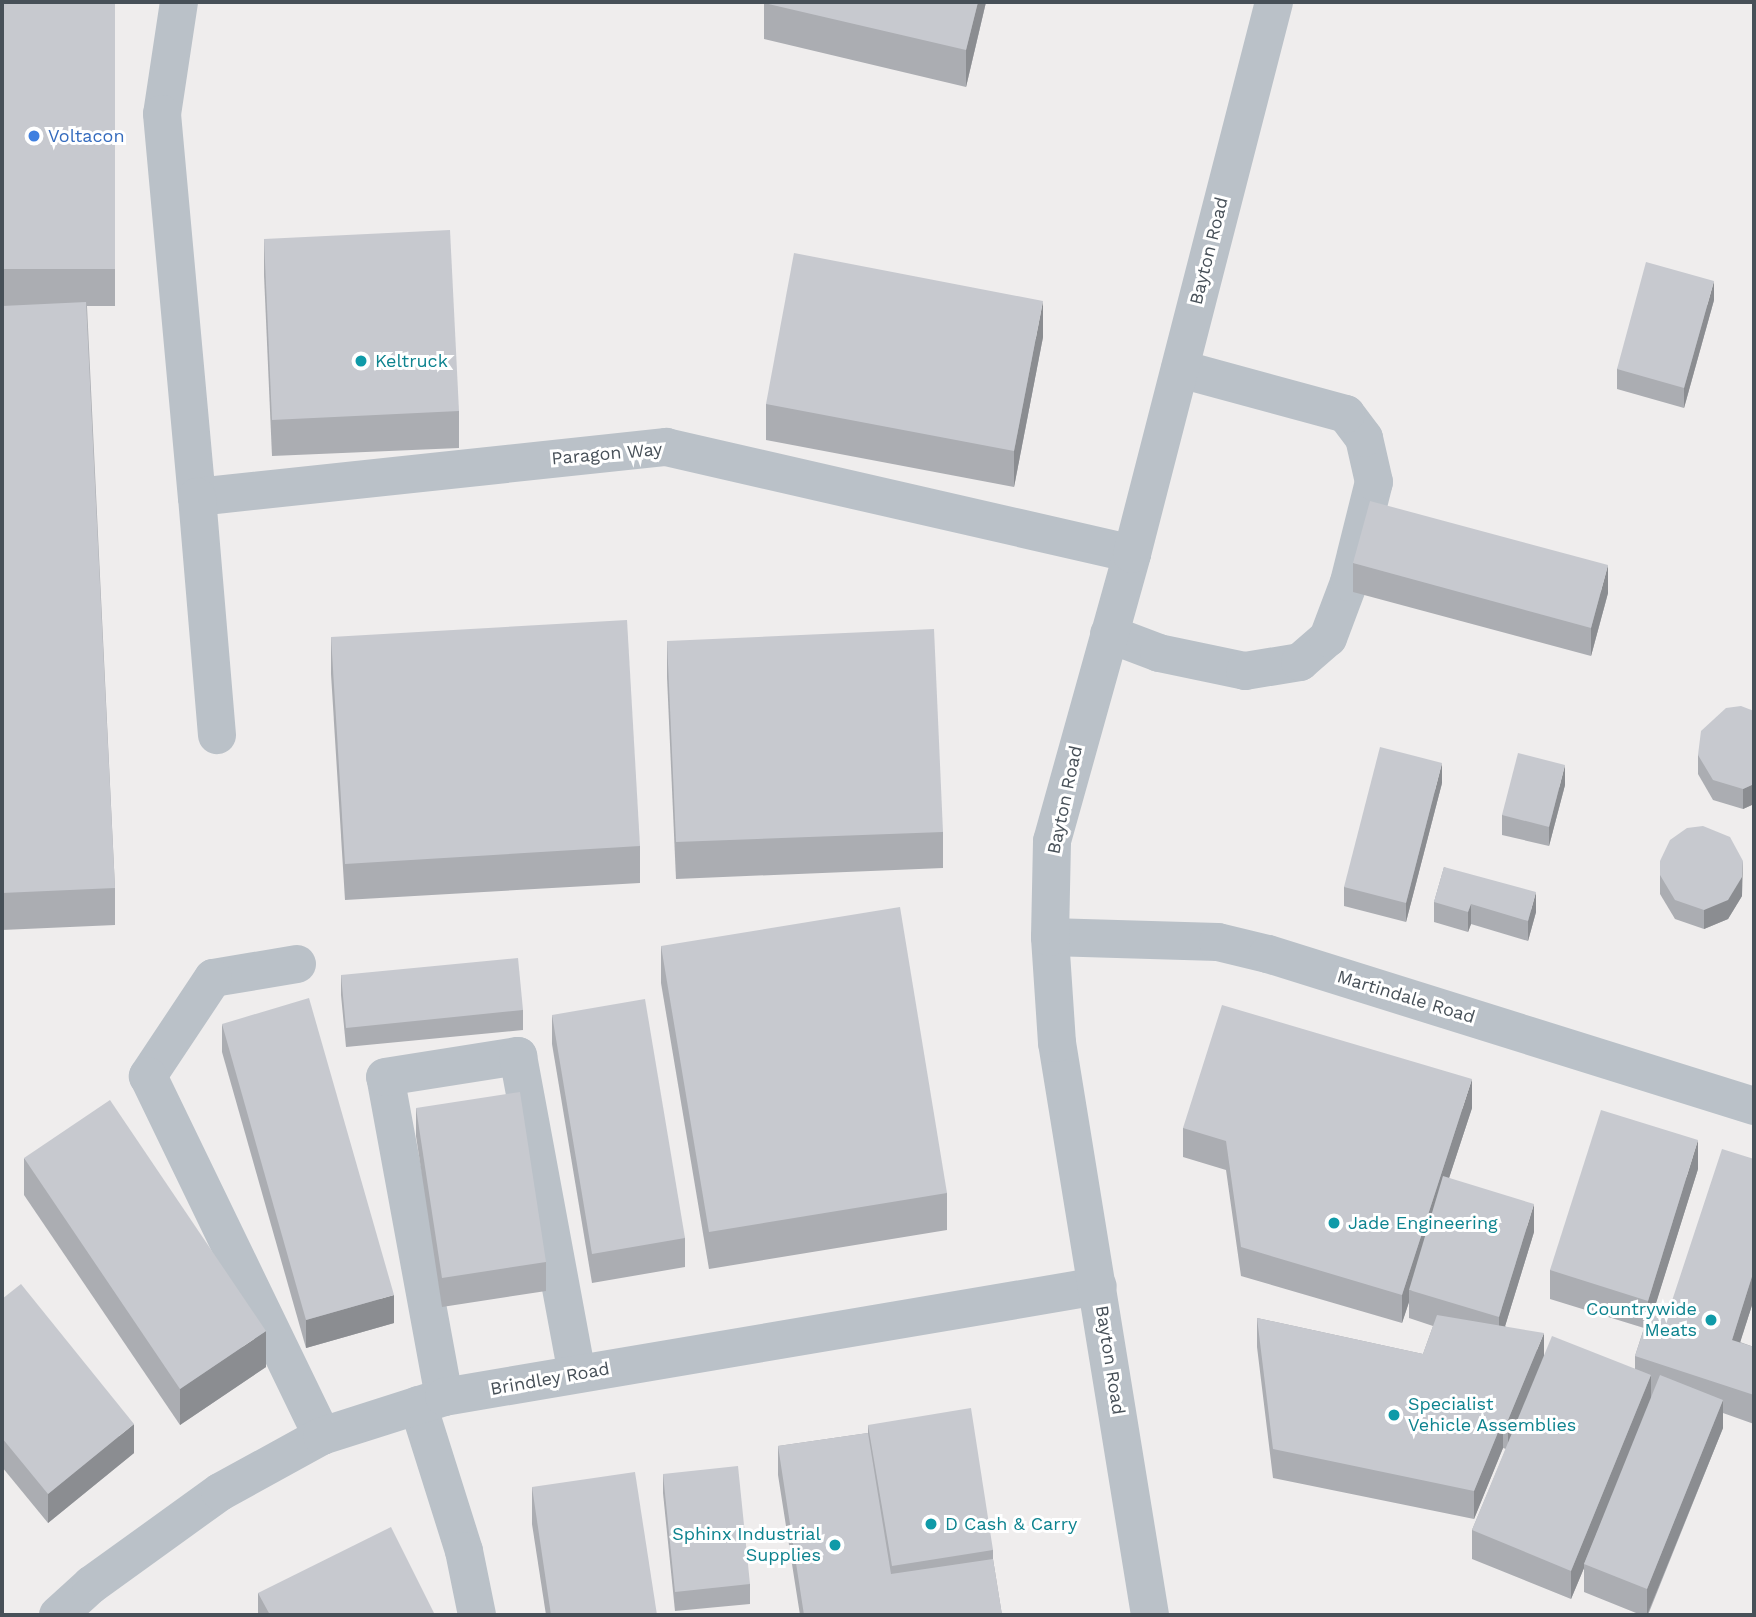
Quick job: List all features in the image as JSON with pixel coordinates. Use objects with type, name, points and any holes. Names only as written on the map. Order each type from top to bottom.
[{"type":"street","points":[[179,2],[162,114],[217,735]]},
{"type":"street","name":"Bayton Road","points":[[1150,1615],[1057,1043],[1050,937],[1052,841],[1132,554],[1274,2]]},
{"type":"street","points":[[1109,634],[1159,653],[1245,671],[1300,662],[1328,638],[1349,582],[1374,482],[1364,438],[1346,414],[1180,369]]},
{"type":"street","name":"Paragon Way","points":[[197,496],[666,447],[1132,554]]},
{"type":"street","name":"Martindale Road","points":[[1050,937],[1217,942],[1268,954],[1754,1106]]},
{"type":"street","points":[[297,964],[213,978],[148,1076],[322,1436]]},
{"type":"street","points":[[477,1615],[431,1401],[385,1077],[517,1056],[577,1374]]},
{"type":"street","name":"Brindley Road","points":[[58,1615],[91,1585],[220,1492],[322,1436],[431,1401],[1098,1286]]},
{"type":"building","points":[[2,2],[115,2],[115,269],[2,269]]},
{"type":"building","points":[[764,2],[978,2],[966,50]]},
{"type":"building","name":"Keltruck","points":[[450,230],[459,411],[272,420],[264,239]]},
{"type":"building","points":[[794,253],[1043,301],[1014,451],[766,404]]},
{"type":"building","points":[[1646,262],[1714,281],[1684,388],[1617,369]]},
{"type":"building","points":[[86,302],[115,888],[2,893],[2,306]]},
{"type":"building","points":[[1370,501],[1608,565],[1591,628],[1353,563]]},
{"type":"building","points":[[627,620],[640,846],[345,864],[331,637]]},
{"type":"building","points":[[934,629],[943,832],[676,842],[667,641]]},
{"type":"building","points":[[1741,706],[1754,711],[1754,784],[1743,789],[1713,780],[1698,755],[1701,731],[1726,708]]},
{"type":"building","points":[[1380,747],[1442,763],[1406,903],[1344,887]]},
{"type":"building","points":[[1518,753],[1565,765],[1549,827],[1502,815]]},
{"type":"building","points":[[1703,826],[1730,837],[1743,861],[1742,877],[1728,900],[1704,910],[1675,900],[1660,875],[1660,861],[1670,840],[1687,828]]},
{"type":"building","points":[[1444,867],[1536,892],[1528,921],[1471,904],[1468,912],[1434,902]]},
{"type":"building","points":[[900,907],[947,1193],[709,1232],[661,946]]},
{"type":"building","points":[[518,958],[523,1010],[346,1028],[341,975]]},
{"type":"building","points":[[309,998],[394,1295],[306,1320],[222,1024]]},
{"type":"building","points":[[645,999],[685,1238],[592,1254],[552,1015]]},
{"type":"building","name":"Jade Engineering","points":[[1222,1005],[1472,1079],[1402,1295],[1241,1247],[1226,1141],[1183,1128]]},
{"type":"building","points":[[520,1092],[546,1262],[442,1278],[416,1108]]},
{"type":"building","points":[[110,1100],[266,1331],[180,1389],[24,1158]]},
{"type":"building","points":[[1601,1110],[1698,1140],[1648,1301],[1550,1270]]},
{"type":"building","name":"Countrywide Meats","points":[[1722,1149],[1754,1159],[1754,1270],[1732,1340],[1754,1347],[1754,1395],[1635,1356],[1649,1314],[1666,1319]]},
{"type":"building","points":[[1443,1176],[1534,1204],[1499,1317],[1409,1290]]},
{"type":"building","points":[[21,1284],[134,1424],[48,1494],[2,1438],[2,1299]]},
{"type":"building","name":"Specialist Vehicle Assemblies","points":[[1437,1315],[1544,1333],[1508,1420],[1503,1420],[1474,1491],[1273,1449],[1257,1318],[1423,1354]]},
{"type":"building","points":[[1552,1336],[1651,1375],[1571,1571],[1472,1530]]},
{"type":"building","points":[[1660,1375],[1723,1400],[1647,1589],[1584,1564]]},
{"type":"building","name":"D Cash & Carry","points":[[971,1408],[993,1550],[892,1566],[868,1425]]},
{"type":"building","name":"Sphinx Industrial Supplies","points":[[868,1433],[891,1574],[993,1559],[1002,1615],[804,1615],[778,1446]]},
{"type":"building","points":[[738,1466],[750,1584],[675,1592],[663,1474]]},
{"type":"building","points":[[635,1472],[657,1615],[551,1615],[532,1487]]},
{"type":"building","points":[[391,1527],[435,1615],[270,1615],[258,1593]]},
{"type":"place","name":"Voltacon","points":[[34,136]]},
{"type":"place","name":"Keltruck","points":[[361,361]]},
{"type":"place","name":"Jade Engineering","points":[[1334,1223]]},
{"type":"place","name":"Countrywide Meats","points":[[1711,1320]]},
{"type":"place","name":"Specialist Vehicle Assemblies","points":[[1394,1415]]},
{"type":"place","name":"D Cash & Carry","points":[[931,1524]]},
{"type":"place","name":"Sphinx Industrial Supplies","points":[[835,1545]]}]
